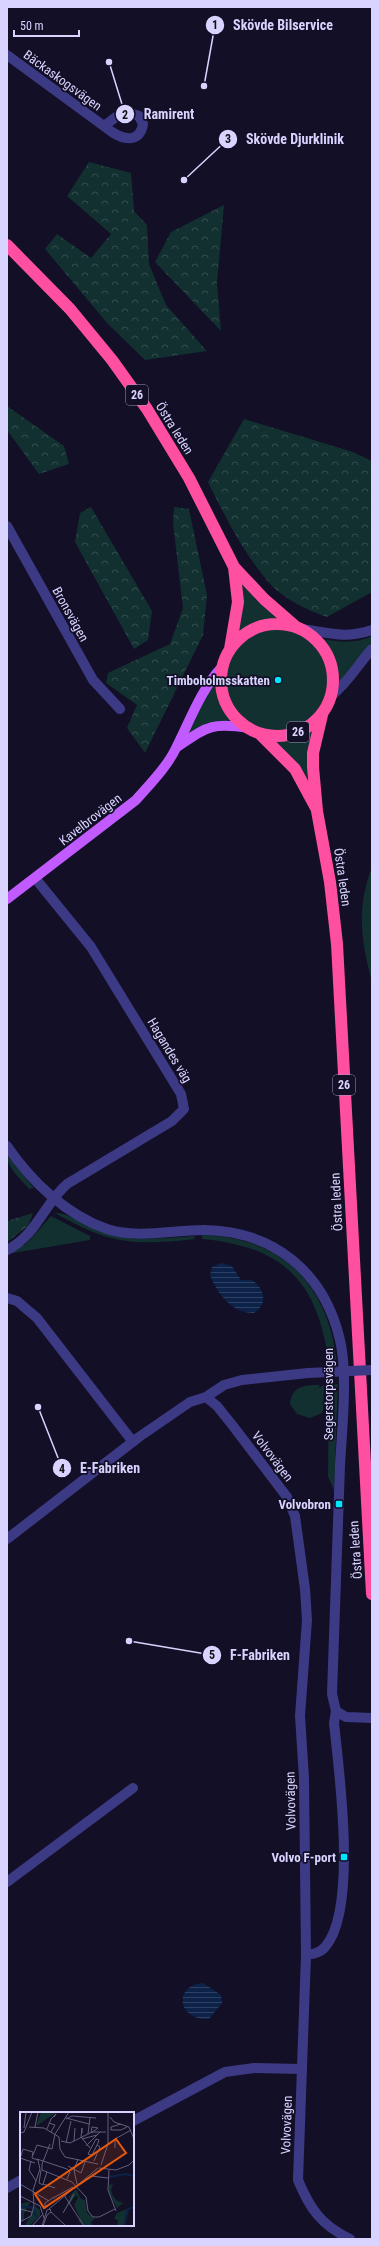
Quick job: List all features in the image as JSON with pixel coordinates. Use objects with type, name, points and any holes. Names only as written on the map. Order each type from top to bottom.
[{"type":"highway","name":"Östra leden","points":[[7,245],[26,262],[70,309],[112,360],[147,409],[189,478],[234,567],[264,599],[298,627]]},
{"type":"highway","name":"Östra leden","points":[[230,649],[238,602],[234,567]]},
{"type":"highway","name":"26","points":[[280,623],[298,627],[323,646],[329,657],[333,670],[332,696],[322,715],[309,726],[294,734],[276,736],[254,731],[237,720],[228,708],[223,695],[221,681],[222,667],[230,649],[240,638],[259,627],[280,623]]},
{"type":"highway","name":"Östra leden","points":[[322,715],[313,753],[317,811],[330,882],[337,944],[372,1594]]},
{"type":"highway","name":"Östra leden","points":[[254,731],[294,769],[317,811]]},
{"type":"main road","name":"Kavelbrovägen","points":[[7,899],[136,800],[154,780],[177,747],[183,731],[213,676],[222,667]]},
{"type":"main road","name":"Kavelbrovägen","points":[[177,747],[204,728],[218,725],[254,731]]},
{"type":"street","name":"Bäckaskogsvägen","points":[[7,55],[104,126]]},
{"type":"street","name":"Bronsvägen","points":[[7,526],[93,680],[120,709]]},
{"type":"street","points":[[298,627],[333,635],[354,636],[372,630]]},
{"type":"street","points":[[332,696],[343,687],[360,662],[372,649]]},
{"type":"street","name":"Hagandes väg","points":[[7,1250],[28,1235],[54,1198],[67,1184],[172,1121],[184,1109],[184,1102],[181,1094],[91,947],[35,878]]},
{"type":"street","name":"Segerstorpsvägen","points":[[7,1146],[31,1178],[54,1198],[78,1216],[108,1229],[142,1234],[204,1230],[230,1232],[255,1238],[277,1248],[298,1263],[319,1289],[332,1313],[342,1352],[343,1399],[332,1694],[336,1711],[334,1723],[343,1826],[345,1874],[342,1895],[333,1932],[325,1947],[316,1954],[306,1955]]},
{"type":"street","points":[[7,1298],[18,1301],[37,1318],[133,1442]]},
{"type":"street","points":[[7,1539],[133,1442],[190,1402],[206,1397],[224,1386],[242,1380],[308,1373],[372,1370]]},
{"type":"street","name":"Volvovägen","points":[[206,1397],[217,1406],[266,1468],[287,1497],[295,1516],[305,1589],[307,1620],[300,1716],[304,1778],[306,1955],[298,2180],[309,2204],[323,2222],[350,2239]]},
{"type":"street","points":[[336,1711],[346,1717],[372,1718]]},
{"type":"street","points":[[7,1882],[133,1788]]},
{"type":"street","points":[[134,2120],[225,2072],[254,2068],[301,2069]]},
{"type":"street","points":[[7,2188],[20,2181]]},
{"type":"green space","points":[[89,162],[131,173],[134,211],[147,225],[149,264],[166,305],[207,351],[145,360],[108,324],[45,249],[57,234],[91,258],[111,234],[67,196]]},
{"type":"green space","points":[[224,205],[217,283],[221,331],[155,262],[171,232]]},
{"type":"green space","points":[[7,406],[64,446],[69,464],[39,474],[7,430]]},
{"type":"green space","points":[[244,419],[353,452],[372,461],[372,592],[327,617],[304,608],[283,595],[271,585],[253,562],[244,549],[208,482]]},
{"type":"green space","points":[[91,507],[152,611],[148,640],[134,649],[75,542],[80,513]]},
{"type":"green space","points":[[174,507],[189,509],[207,595],[203,635],[145,753],[127,728],[137,705],[106,683],[108,673],[170,644],[183,608],[173,523]]},
{"type":"green space","points":[[242,583],[258,602],[281,619],[254,624],[235,636]]},
{"type":"green space","points":[[278,628],[298,632],[315,643],[326,660],[330,680],[326,700],[315,717],[298,728],[278,732],[258,728],[241,717],[230,700],[226,680],[230,660],[241,643],[258,632]]},
{"type":"green space","points":[[372,636],[372,643],[338,686],[334,659],[322,639],[347,642],[366,639]]},
{"type":"green space","points":[[216,678],[220,695],[232,720],[207,723],[187,734]]},
{"type":"green space","points":[[316,726],[308,782],[270,741],[290,739]]},
{"type":"green space","points":[[372,867],[372,982],[363,938],[362,911],[367,882]]},
{"type":"green space","points":[[7,1155],[34,1188],[29,1189],[15,1173],[9,1164]]},
{"type":"green space","points":[[33,1213],[28,1226],[7,1242],[7,1221]]},
{"type":"green space","points":[[55,1213],[67,1215],[108,1234],[140,1239],[194,1236],[195,1239],[155,1242],[122,1240],[107,1237],[91,1231]]},
{"type":"green space","points":[[51,1216],[90,1236],[90,1240],[7,1254],[26,1244]]},
{"type":"green space","points":[[202,1235],[230,1238],[256,1245],[278,1256],[296,1271],[312,1289],[324,1311],[332,1336],[337,1364],[329,1364],[324,1336],[316,1311],[306,1291],[293,1274],[276,1261],[256,1251],[231,1243],[202,1239]]},
{"type":"green space","points":[[338,1384],[334,1491],[328,1476],[329,1385]]},
{"type":"green space","points":[[320,1385],[318,1388],[324,1385],[322,1413],[310,1418],[297,1414],[290,1404],[293,1393],[304,1386]]},
{"type":"water","points":[[221,1263],[232,1266],[241,1280],[252,1280],[260,1288],[263,1301],[254,1313],[239,1310],[227,1302],[217,1289],[210,1275],[212,1267]]},
{"type":"water","points":[[203,1983],[221,1995],[222,2003],[209,2019],[198,2018],[190,2014],[185,2009],[183,2002],[183,1996],[187,1990],[193,1985]]},
{"type":"place","name":"Ramirent","points":[[109,62]]},
{"type":"place","name":"Skövde Bilservice","points":[[204,86]]},
{"type":"place","name":"Skövde Djurklinik","points":[[184,180]]},
{"type":"place","name":"Timboholmsskatten","points":[[278,680]]},
{"type":"place","name":"E-Fabriken","points":[[38,1407]]},
{"type":"place","name":"Volvobron","points":[[339,1504]]},
{"type":"place","name":"F-Fabriken","points":[[129,1641]]},
{"type":"place","name":"Volvo F-port","points":[[344,1857]]}]
